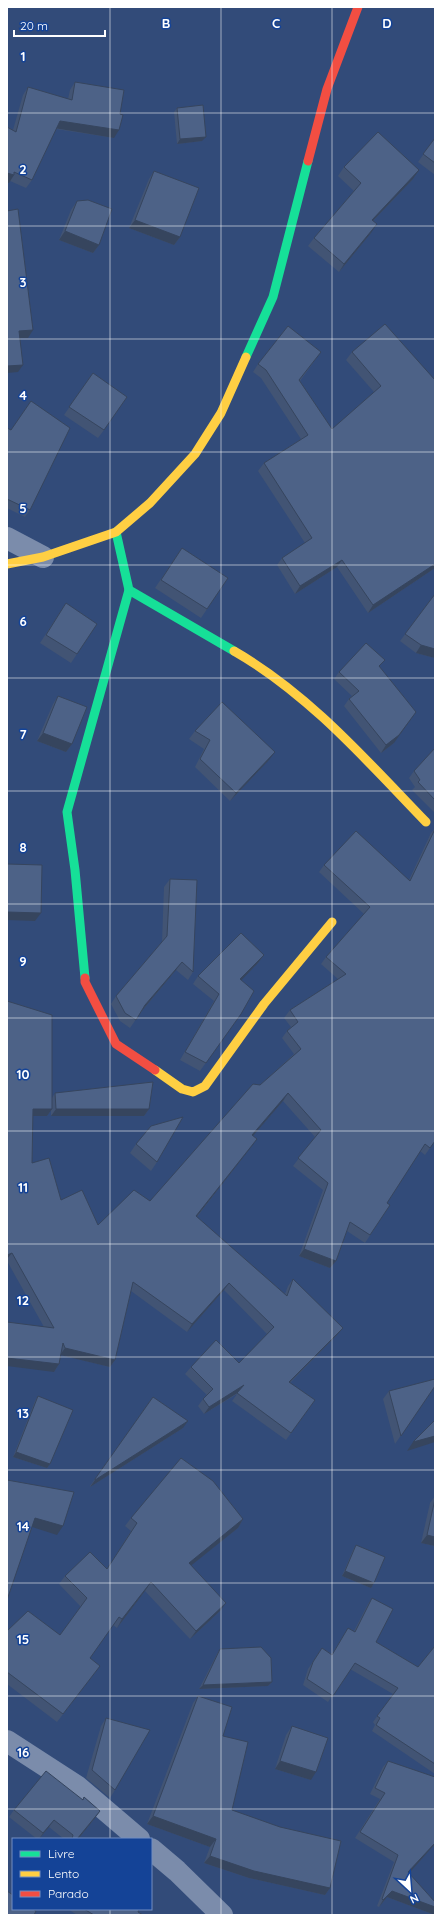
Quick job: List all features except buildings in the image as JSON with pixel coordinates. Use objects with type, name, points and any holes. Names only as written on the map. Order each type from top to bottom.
[{"type":"street","points":[[7,564],[43,557],[116,532],[150,503],[195,454],[221,414],[273,297],[327,89],[358,7]]},
{"type":"street","points":[[116,532],[129,590],[67,812],[75,870],[85,982],[106,1018],[116,1044],[182,1089],[193,1092],[205,1086],[264,1004],[332,922]]},
{"type":"street","points":[[7,538],[43,557]]},
{"type":"street","points":[[129,590],[253,662],[334,726],[426,822]]},
{"type":"street","points":[[7,1741],[78,1786],[138,1838]]},
{"type":"street","points":[[152,1850],[177,1871],[222,1915]]},
{"type":"traffic: fast","points":[[246,357],[273,297],[308,161]]},
{"type":"traffic: fast","points":[[116,532],[129,590],[234,651]]},
{"type":"traffic: fast","points":[[85,978],[75,870],[67,812],[129,590]]},
{"type":"traffic: slow","points":[[7,564],[43,557],[116,532],[150,503],[195,454],[221,413],[246,357]]},
{"type":"traffic: slow","points":[[234,651],[261,668],[312,708],[359,752],[426,822]]},
{"type":"traffic: slow","points":[[155,1070],[182,1089],[193,1092],[205,1086],[264,1004],[332,922]]},
{"type":"traffic: jam","points":[[308,161],[327,89],[358,7]]},
{"type":"traffic: jam","points":[[85,978],[85,982],[116,1044],[155,1070]]}]
